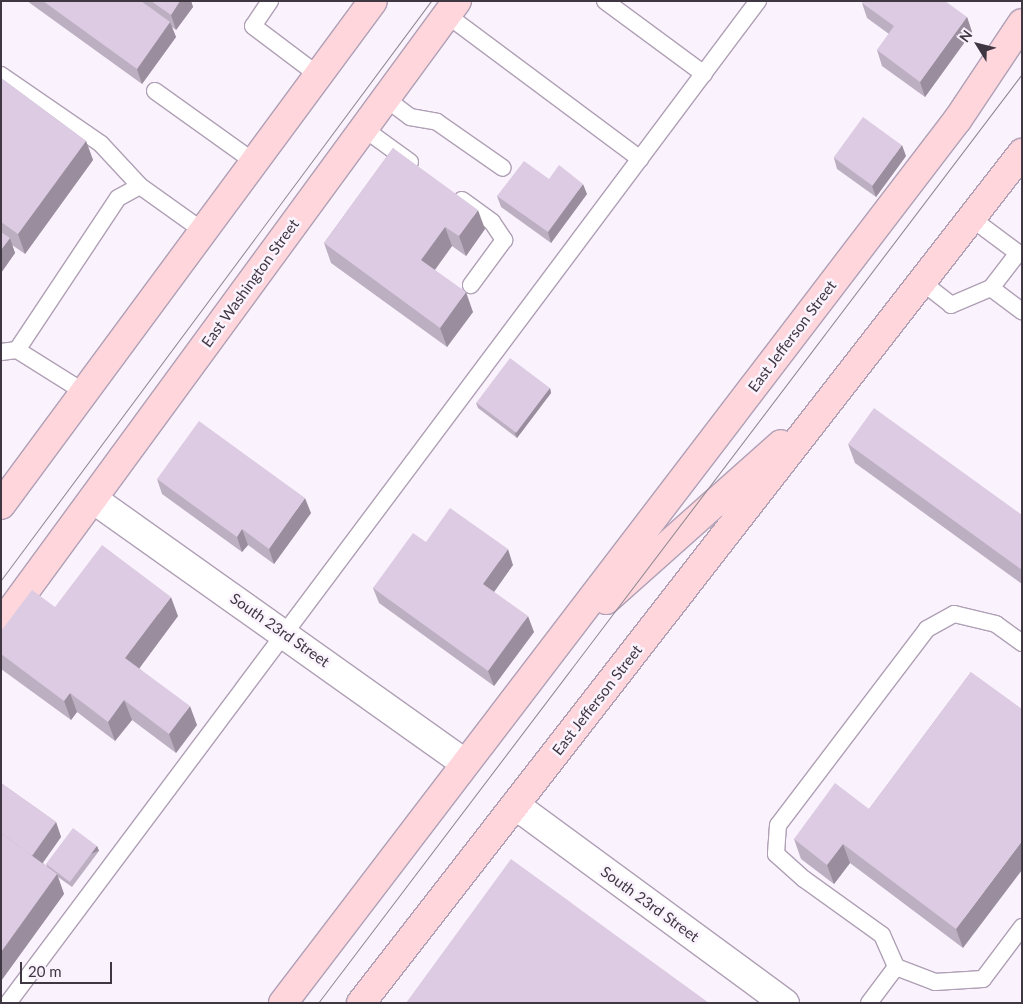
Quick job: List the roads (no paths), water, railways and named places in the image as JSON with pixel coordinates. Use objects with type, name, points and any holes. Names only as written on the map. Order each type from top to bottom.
[{"type":"main road","points":[[1,505],[318,75],[364,4]]},
{"type":"main road","name":"East Washington Street","points":[[1,624],[452,8]]},
{"type":"main road","name":"East Jefferson Street","points":[[283,1003],[958,119],[1022,24]]},
{"type":"main road","name":"East Jefferson Street","points":[[361,1003],[1022,153]]},
{"type":"main road","name":"East Jefferson Street","points":[[556,645],[833,398]]},
{"type":"main road","name":"East Washington Street","points":[[1,606],[44,565]]},
{"type":"street","name":"South 23rd Street","points":[[93,499],[465,763]]},
{"type":"street","name":"South 23rd Street","points":[[515,805],[785,1003]]},
{"type":"lane","points":[[270,1],[253,26],[318,75]]},
{"type":"lane","points":[[605,1],[704,74]]},
{"type":"lane","points":[[8,1003],[758,1]]},
{"type":"lane","points":[[452,8],[640,159]]},
{"type":"lane","points":[[1,75],[101,144],[140,186],[203,231]]},
{"type":"lane","points":[[155,91],[254,162]]},
{"type":"lane","points":[[385,98],[410,117],[437,122],[503,168]]},
{"type":"lane","points":[[363,128],[422,171]]},
{"type":"lane","points":[[84,392],[9,351],[118,198],[140,186]]},
{"type":"lane","points":[[445,188],[492,222],[504,240],[471,284]]},
{"type":"lane","points":[[922,282],[951,304],[992,288],[1020,251],[971,218]]},
{"type":"lane","points":[[992,288],[1022,311]]},
{"type":"lane","points":[[1022,643],[996,624],[954,614],[927,629],[778,826],[776,854],[804,879],[882,935],[896,967],[935,982],[983,979],[1022,926]]},
{"type":"lane","points":[[869,1003],[896,967]]},
{"type":"tram line","points":[[1,580],[431,1]]},
{"type":"tram line","points":[[318,1003],[1022,74]]}]
